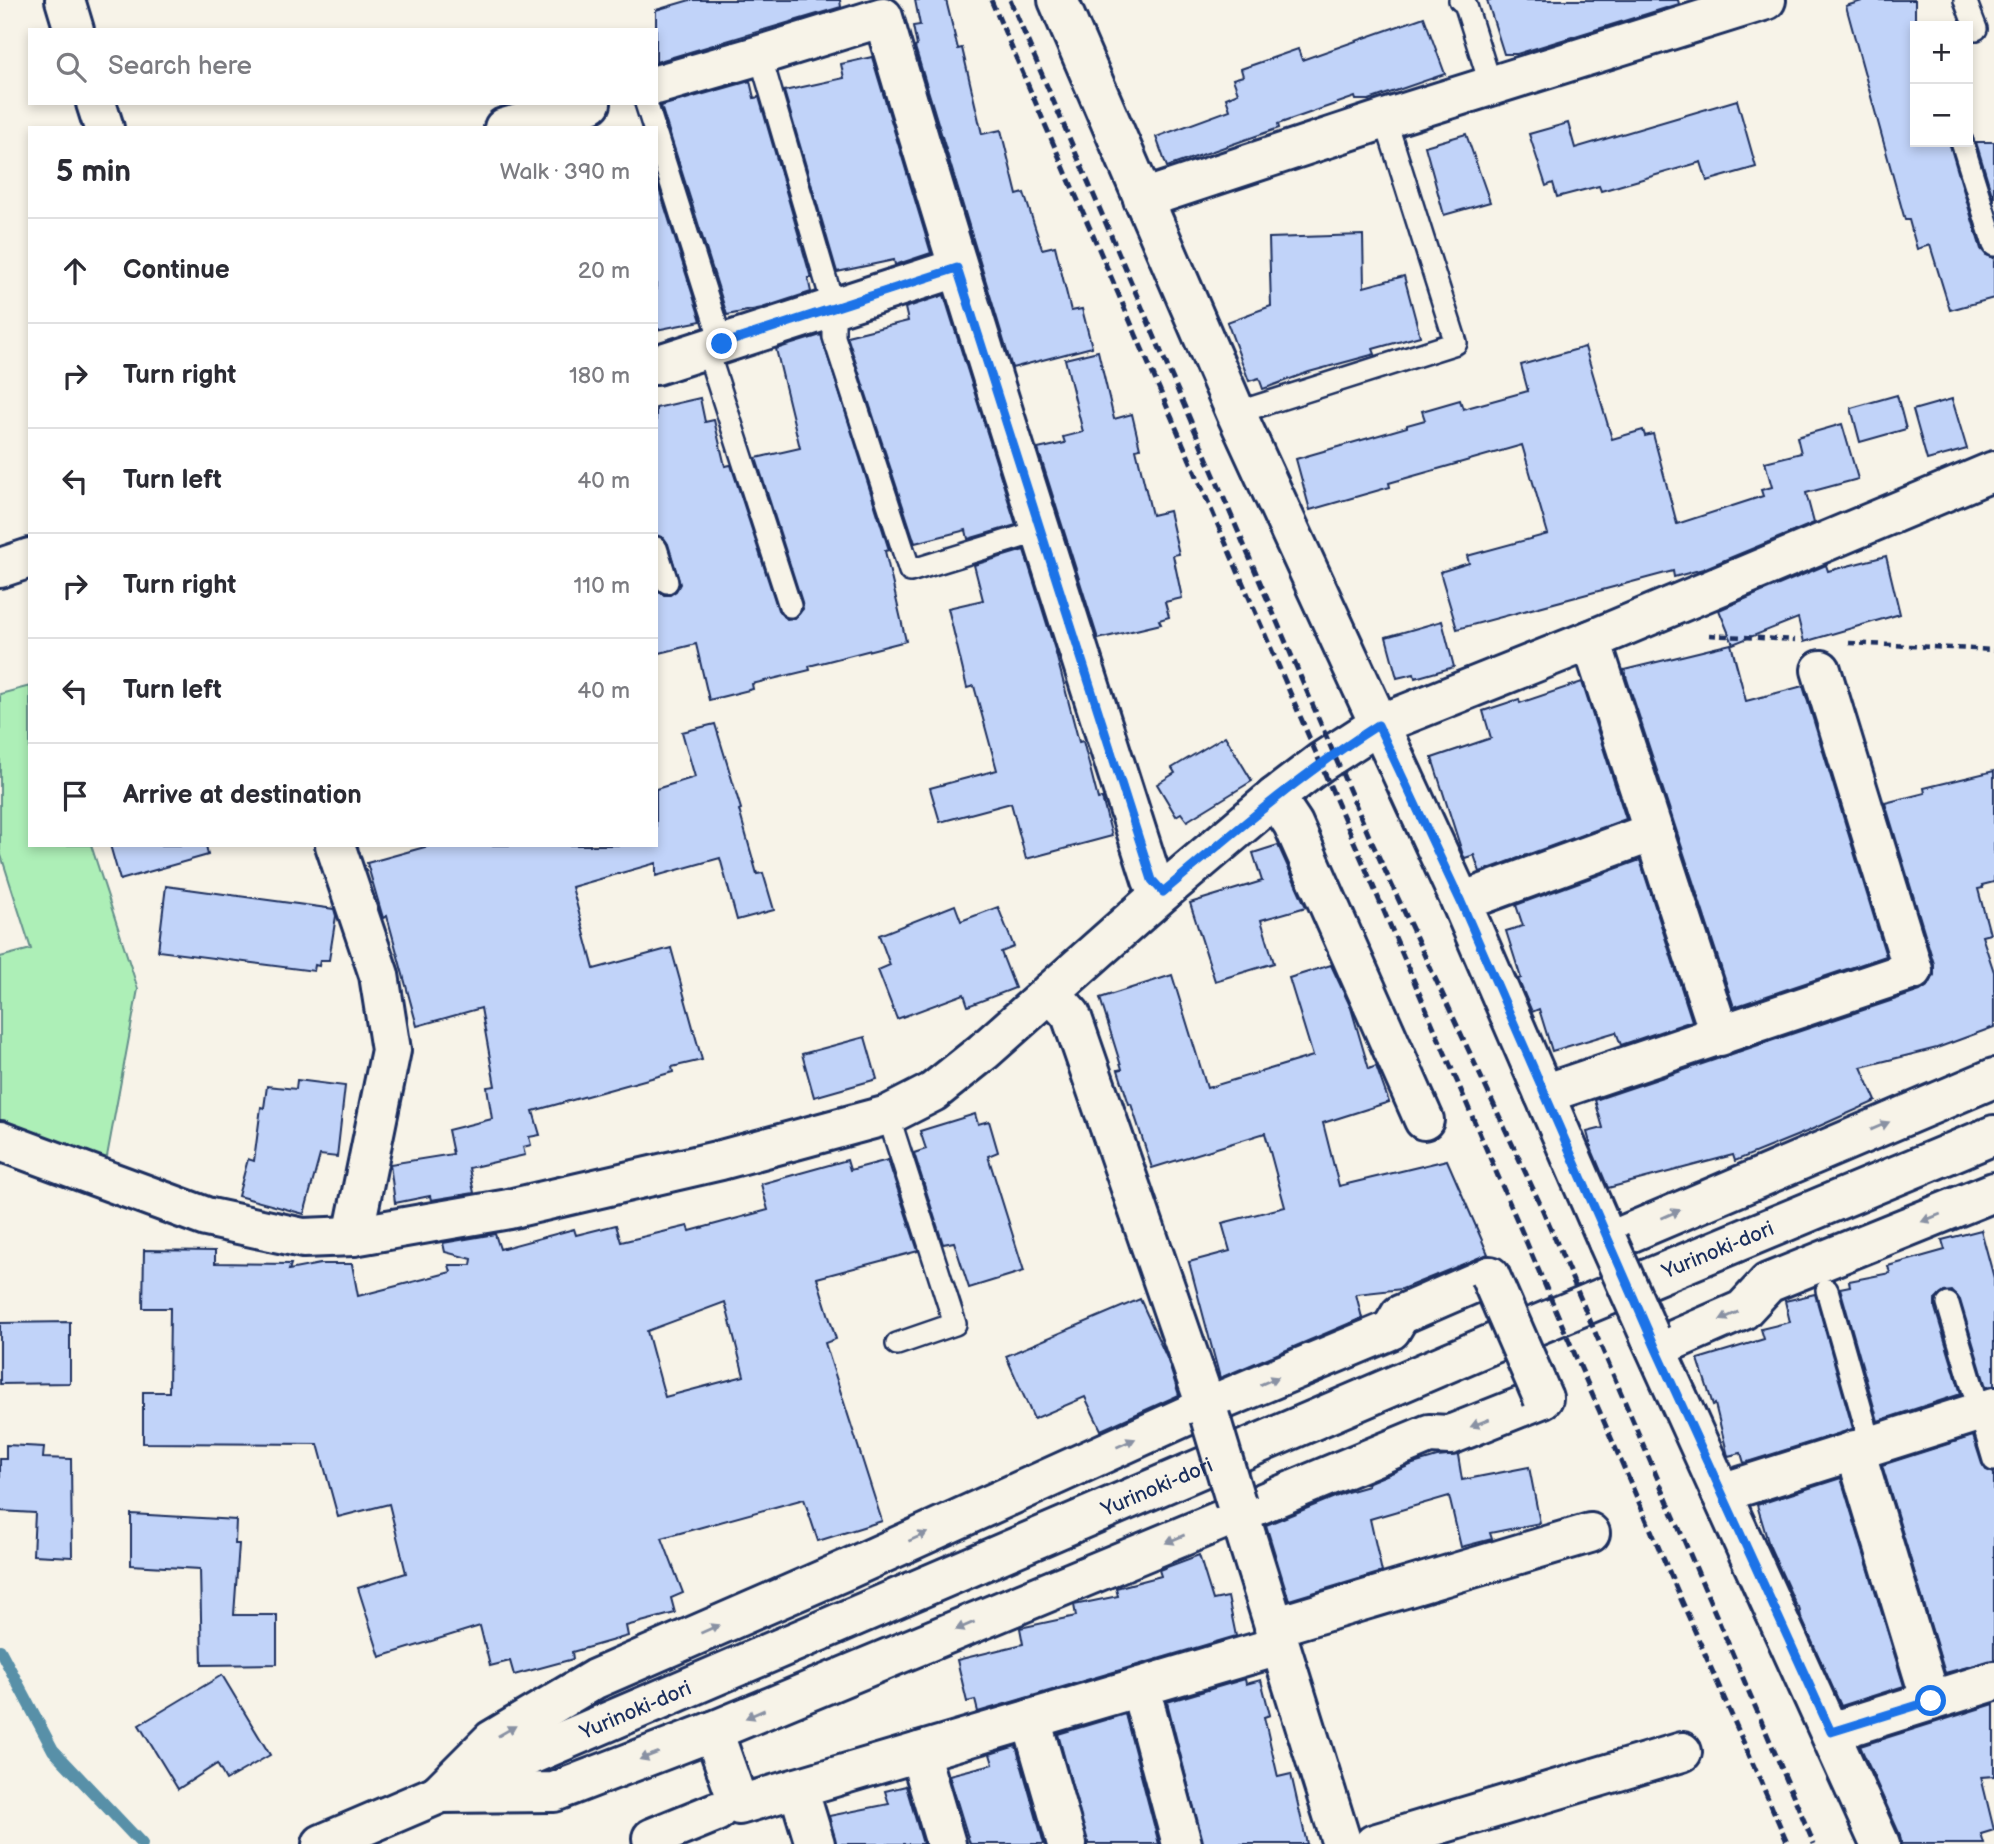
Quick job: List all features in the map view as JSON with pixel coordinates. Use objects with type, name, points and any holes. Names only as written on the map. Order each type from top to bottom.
[{"type":"street","points":[[65,0],[73,28]]},
{"type":"street","points":[[1058,0],[1236,413],[1461,902],[1608,1242],[1880,1844]]},
{"type":"street","points":[[1143,199],[1491,86],[1691,11],[1766,0]]},
{"type":"street","points":[[658,84],[883,16],[957,268],[1040,531],[1152,880],[1163,892]]},
{"type":"street","points":[[97,105],[103,126]]},
{"type":"street","points":[[511,126],[584,105]]},
{"type":"street","points":[[658,364],[957,268]]},
{"type":"street","points":[[0,1141],[206,1217],[303,1238],[353,1236],[522,1206],[721,1160],[888,1115],[933,1092],[983,1052],[1163,892],[1275,797],[1328,757],[1378,725],[1591,640],[1994,471]]},
{"type":"street","points":[[0,568],[28,559]]},
{"type":"street","points":[[1591,640],[1720,1035]]},
{"type":"street","points":[[1544,1094],[1913,970],[1821,670]]},
{"type":"street","points":[[1275,797],[1293,824],[1424,1120]]},
{"type":"street","points":[[1461,902],[1653,832]]},
{"type":"street","points":[[336,847],[379,975],[391,1050],[353,1236]]},
{"type":"street","points":[[1050,992],[1071,1016],[1208,1412],[1342,1844]]},
{"type":"street","points":[[1608,1242],[1994,1077]]},
{"type":"street","name":"Yurinoki-dori","points":[[322,1844],[1488,1346],[1994,1135]]},
{"type":"street","points":[[1653,1342],[1743,1310],[1768,1283],[1994,1192]]},
{"type":"street","points":[[1490,1276],[1544,1398],[1450,1436],[1429,1434],[1237,1508],[713,1731],[554,1792],[439,1793],[492,1740],[595,1679],[1391,1330],[1400,1314],[1490,1276]]},
{"type":"street","points":[[1721,1493],[1987,1409]]},
{"type":"street","points":[[1863,1448],[1931,1701]]},
{"type":"street","points":[[652,1838],[727,1820],[798,1788],[1140,1687],[1277,1637],[1590,1533]]},
{"type":"street","points":[[1831,1732],[1994,1681]]},
{"type":"street","points":[[1140,1687],[1182,1844]]},
{"type":"street","points":[[1031,1720],[1067,1844]]},
{"type":"street","points":[[713,1731],[727,1820]]},
{"type":"street","points":[[919,1752],[946,1844]]},
{"type":"street","points":[[1374,1844],[1682,1752]]},
{"type":"street","points":[[798,1788],[815,1844]]},
{"type":"lane","points":[[1460,0],[1465,3],[1491,86]]},
{"type":"lane","points":[[1965,0],[1979,28]]},
{"type":"lane","points":[[760,55],[834,307],[834,337],[911,571],[1040,531]]},
{"type":"lane","points":[[647,105],[653,126]]},
{"type":"lane","points":[[1236,413],[1456,344],[1385,119]]},
{"type":"lane","points":[[658,142],[790,606]]},
{"type":"lane","points":[[1964,147],[1994,245]]},
{"type":"lane","points":[[658,554],[667,582]]},
{"type":"lane","points":[[888,1115],[955,1324],[897,1344]]},
{"type":"lane","points":[[1827,1290],[1863,1448]]},
{"type":"lane","points":[[1948,1304],[1987,1409],[1994,1460]]},
{"type":"green space","points":[[28,687],[28,847],[92,847],[138,989],[106,1162],[0,1126],[0,957],[31,949],[0,852],[0,694]]},
{"type":"building","points":[[690,0],[840,0],[841,7],[658,61],[656,10]]},
{"type":"building","points":[[915,0],[946,0],[958,49],[962,48],[982,134],[1001,130],[1017,195],[1024,193],[1042,249],[1055,246],[1071,311],[1082,309],[1092,347],[1012,368],[915,47],[913,26],[920,25]]},
{"type":"building","points":[[1487,0],[1678,0],[1679,4],[1517,54],[1504,54]]},
{"type":"building","points":[[1865,0],[1915,0],[1915,21],[1910,21],[1910,147],[1950,147],[1981,249],[1994,258],[1994,298],[1950,310],[1930,245],[1917,249],[1909,220],[1905,220],[1846,6]]},
{"type":"building","points":[[1424,17],[1445,74],[1369,100],[1356,100],[1355,97],[1278,124],[1279,128],[1167,167],[1156,137],[1230,110],[1226,98],[1238,93],[1233,79],[1243,76],[1241,69],[1298,49],[1302,60]]},
{"type":"building","points":[[872,57],[931,253],[895,265],[894,260],[837,272],[784,91],[844,78],[841,64]]},
{"type":"building","points":[[750,81],[754,98],[759,97],[811,278],[808,278],[811,292],[762,308],[727,315],[661,106]]},
{"type":"building","points":[[1737,100],[1756,167],[1707,181],[1701,162],[1601,191],[1599,186],[1557,197],[1553,183],[1546,186],[1529,134],[1568,123],[1575,148]]},
{"type":"building","points":[[1466,134],[1490,202],[1444,215],[1425,146]]},
{"type":"building","points":[[1976,142],[1994,142],[1994,201]]},
{"type":"building","points":[[658,185],[701,321],[658,330]]},
{"type":"building","points":[[1363,235],[1364,287],[1404,276],[1420,336],[1373,349],[1375,354],[1309,372],[1263,389],[1259,378],[1249,381],[1227,322],[1271,306],[1269,238]]},
{"type":"building","points":[[944,295],[1016,525],[968,539],[966,530],[915,543],[847,336],[908,321],[905,308]]},
{"type":"building","points":[[821,335],[889,550],[885,551],[906,641],[809,666],[810,670],[752,684],[753,689],[709,700],[696,644],[658,654],[658,590],[664,595],[670,595],[680,584],[668,544],[658,536],[658,408],[700,398],[705,422],[714,420],[725,466],[731,465],[778,610],[787,619],[795,618],[803,609],[802,602],[756,458],[800,448],[776,349]]},
{"type":"building","points":[[1585,347],[1612,439],[1643,430],[1645,436],[1653,434],[1677,524],[1763,496],[1761,490],[1772,487],[1765,462],[1801,453],[1797,437],[1842,424],[1858,479],[1806,493],[1814,523],[1703,569],[1674,577],[1673,571],[1457,629],[1440,572],[1469,563],[1467,556],[1548,534],[1522,445],[1389,483],[1390,487],[1310,510],[1296,459],[1407,427],[1425,420],[1422,411],[1460,400],[1463,409],[1528,391],[1521,365]]},
{"type":"building","points":[[1098,351],[1114,419],[1132,414],[1140,448],[1136,449],[1152,515],[1169,511],[1179,554],[1173,555],[1182,598],[1165,602],[1169,617],[1159,620],[1161,624],[1098,639],[1038,449],[1065,443],[1063,437],[1083,432],[1065,359]]},
{"type":"building","points":[[1897,395],[1906,429],[1860,442],[1851,408]]},
{"type":"building","points":[[1952,399],[1967,449],[1927,460],[1913,410]]},
{"type":"building","points":[[1024,550],[1055,650],[1079,742],[1083,741],[1098,799],[1102,798],[1112,836],[1026,859],[1011,803],[940,822],[930,788],[997,770],[974,686],[967,688],[948,608],[983,600],[974,565]]},
{"type":"building","points":[[1886,556],[1900,614],[1804,642],[1798,618],[1733,644],[1719,610],[1826,565],[1828,571]]},
{"type":"building","points":[[1442,621],[1454,667],[1415,678],[1414,674],[1397,678],[1386,637]]},
{"type":"building","points":[[1731,644],[1746,701],[1803,686],[1886,956],[1734,1007],[1624,670]]},
{"type":"building","points":[[1582,682],[1626,819],[1480,872],[1474,855],[1465,858],[1463,855],[1432,758],[1491,738],[1483,711],[1519,699],[1520,703]]},
{"type":"building","points":[[715,724],[741,809],[739,810],[757,874],[763,873],[774,910],[737,920],[720,858],[656,876],[656,863],[572,887],[594,969],[671,948],[702,1060],[672,1067],[673,1072],[533,1111],[540,1135],[529,1137],[531,1145],[523,1147],[525,1155],[469,1168],[474,1193],[431,1200],[430,1196],[395,1203],[390,1164],[453,1154],[448,1130],[492,1119],[487,1087],[495,1086],[481,1008],[417,1026],[387,916],[383,918],[367,863],[425,847],[658,847],[658,788],[695,777],[682,732]]},
{"type":"building","points":[[1225,736],[1252,781],[1187,821],[1181,813],[1176,816],[1157,784],[1175,773],[1172,768]]},
{"type":"building","points":[[1994,771],[1994,882],[1978,889],[1990,934],[1982,936],[1994,972],[1994,1027],[1937,1048],[1861,1067],[1876,1101],[1806,1132],[1735,1161],[1733,1155],[1608,1188],[1587,1132],[1603,1128],[1595,1100],[1920,991],[1929,985],[1934,975],[1934,964],[1885,803],[1925,793],[1924,788]]},
{"type":"building","points":[[1278,845],[1306,907],[1261,920],[1274,963],[1215,981],[1190,903],[1262,881],[1253,853]]},
{"type":"building","points":[[111,847],[206,847],[208,855],[120,880]]},
{"type":"building","points":[[1640,860],[1692,1021],[1621,1045],[1616,1032],[1552,1051],[1539,1009],[1532,1012],[1518,979],[1521,978],[1506,931],[1523,926],[1516,905]]},
{"type":"building","points":[[166,886],[334,909],[336,916],[329,960],[320,960],[314,971],[158,951]]},
{"type":"building","points":[[955,905],[961,921],[998,907],[1014,947],[1001,952],[1015,988],[968,1006],[964,994],[897,1019],[878,970],[890,965],[879,935]]},
{"type":"building","points":[[1331,965],[1351,1008],[1369,1069],[1376,1066],[1389,1102],[1323,1123],[1339,1186],[1447,1160],[1488,1254],[1402,1289],[1356,1294],[1362,1318],[1220,1378],[1189,1262],[1230,1251],[1222,1223],[1285,1207],[1265,1133],[1152,1168],[1118,1070],[1122,1069],[1100,998],[1172,975],[1207,1088],[1313,1056],[1289,978]]},
{"type":"building","points":[[865,1037],[877,1079],[814,1097],[802,1054]]},
{"type":"building","points":[[297,1080],[345,1086],[337,1157],[320,1155],[304,1214],[238,1196],[248,1159],[254,1161],[261,1107],[264,1108],[267,1086],[296,1089]]},
{"type":"building","points":[[975,1114],[978,1124],[989,1121],[998,1152],[988,1156],[1024,1271],[969,1288],[954,1242],[943,1244],[914,1153],[926,1149],[920,1131]]},
{"type":"building","points":[[847,1160],[850,1170],[888,1160],[918,1251],[817,1278],[836,1339],[825,1343],[882,1521],[818,1541],[804,1499],[662,1538],[683,1593],[671,1598],[675,1613],[626,1626],[628,1636],[572,1652],[573,1659],[514,1675],[510,1661],[490,1666],[480,1626],[380,1657],[358,1588],[406,1573],[389,1504],[338,1517],[318,1444],[143,1443],[143,1392],[169,1392],[170,1308],[143,1308],[144,1250],[215,1251],[215,1263],[291,1264],[289,1270],[320,1264],[352,1264],[358,1296],[451,1272],[449,1265],[471,1265],[472,1259],[445,1252],[443,1243],[495,1234],[500,1249],[574,1229],[576,1235],[616,1225],[621,1242],[688,1226],[690,1231],[768,1210],[761,1184]],"holes":[[[725,1302],[744,1376],[665,1397],[647,1331]]]},
{"type":"building","points":[[1981,1230],[1994,1278],[1994,1386],[1986,1387],[1960,1300],[1952,1291],[1944,1292],[1935,1300],[1935,1308],[1961,1394],[1878,1421],[1840,1288],[1850,1286],[1849,1281],[1890,1273],[1888,1266],[1945,1250],[1942,1240]]},
{"type":"building","points":[[1815,1294],[1853,1429],[1744,1463],[1741,1453],[1728,1456],[1715,1404],[1713,1405],[1698,1359],[1764,1339],[1761,1329],[1790,1322],[1785,1301]]},
{"type":"building","points":[[1140,1299],[1167,1358],[1179,1395],[1101,1430],[1085,1397],[1034,1419],[1006,1356]]},
{"type":"building","points":[[70,1322],[70,1383],[0,1384],[0,1323]]},
{"type":"building","points":[[1973,1436],[1982,1464],[1986,1470],[1994,1473],[1994,1660],[1945,1673],[1882,1465]]},
{"type":"building","points":[[6,1445],[44,1447],[43,1458],[71,1459],[72,1557],[33,1555],[35,1513],[0,1511],[0,1459],[6,1459]]},
{"type":"building","points":[[1458,1455],[1462,1480],[1529,1467],[1540,1523],[1490,1533],[1492,1539],[1461,1547],[1449,1496],[1370,1519],[1382,1572],[1289,1600],[1266,1525],[1368,1486],[1367,1483],[1413,1464],[1437,1457]]},
{"type":"building","points":[[1841,1478],[1904,1686],[1841,1706],[1769,1545],[1757,1505]]},
{"type":"building","points":[[131,1514],[236,1520],[235,1544],[239,1544],[234,1615],[277,1615],[277,1664],[202,1665],[200,1569],[131,1565]]},
{"type":"building","points":[[1199,1555],[1213,1600],[1228,1597],[1236,1636],[978,1712],[975,1700],[967,1702],[957,1660],[1023,1644],[1020,1628],[1076,1616],[1074,1605],[1118,1596],[1116,1588],[1161,1576],[1159,1570]]},
{"type":"building","points":[[222,1675],[270,1755],[226,1780],[217,1764],[178,1789],[139,1725]]},
{"type":"building","points":[[1245,1679],[1246,1684],[1261,1680],[1270,1715],[1264,1717],[1278,1777],[1291,1774],[1307,1844],[1203,1844],[1167,1702]]},
{"type":"building","points":[[1994,1704],[1994,1776],[1981,1777],[1994,1830],[1981,1834],[1984,1844],[1901,1844],[1900,1835],[1860,1746]]},
{"type":"building","points":[[1125,1714],[1159,1844],[1088,1844],[1058,1734]]},
{"type":"building","points":[[1016,1746],[1044,1844],[970,1844],[949,1775],[993,1764],[990,1754]]},
{"type":"building","points":[[906,1786],[923,1844],[836,1844],[829,1816],[889,1804],[885,1791]]},
{"type":"waterway","points":[[0,1650],[53,1750],[142,1844]]},
{"type":"railway","points":[[991,0],[1788,1844]]},
{"type":"railway","points":[[1010,0],[1369,836],[1541,1206],[1814,1844]]},
{"type":"route","points":[[722,344],[957,268],[1152,880],[1163,892],[1275,797],[1321,762],[1378,725],[1461,902],[1656,1349],[1831,1732],[1931,1701]]}]
